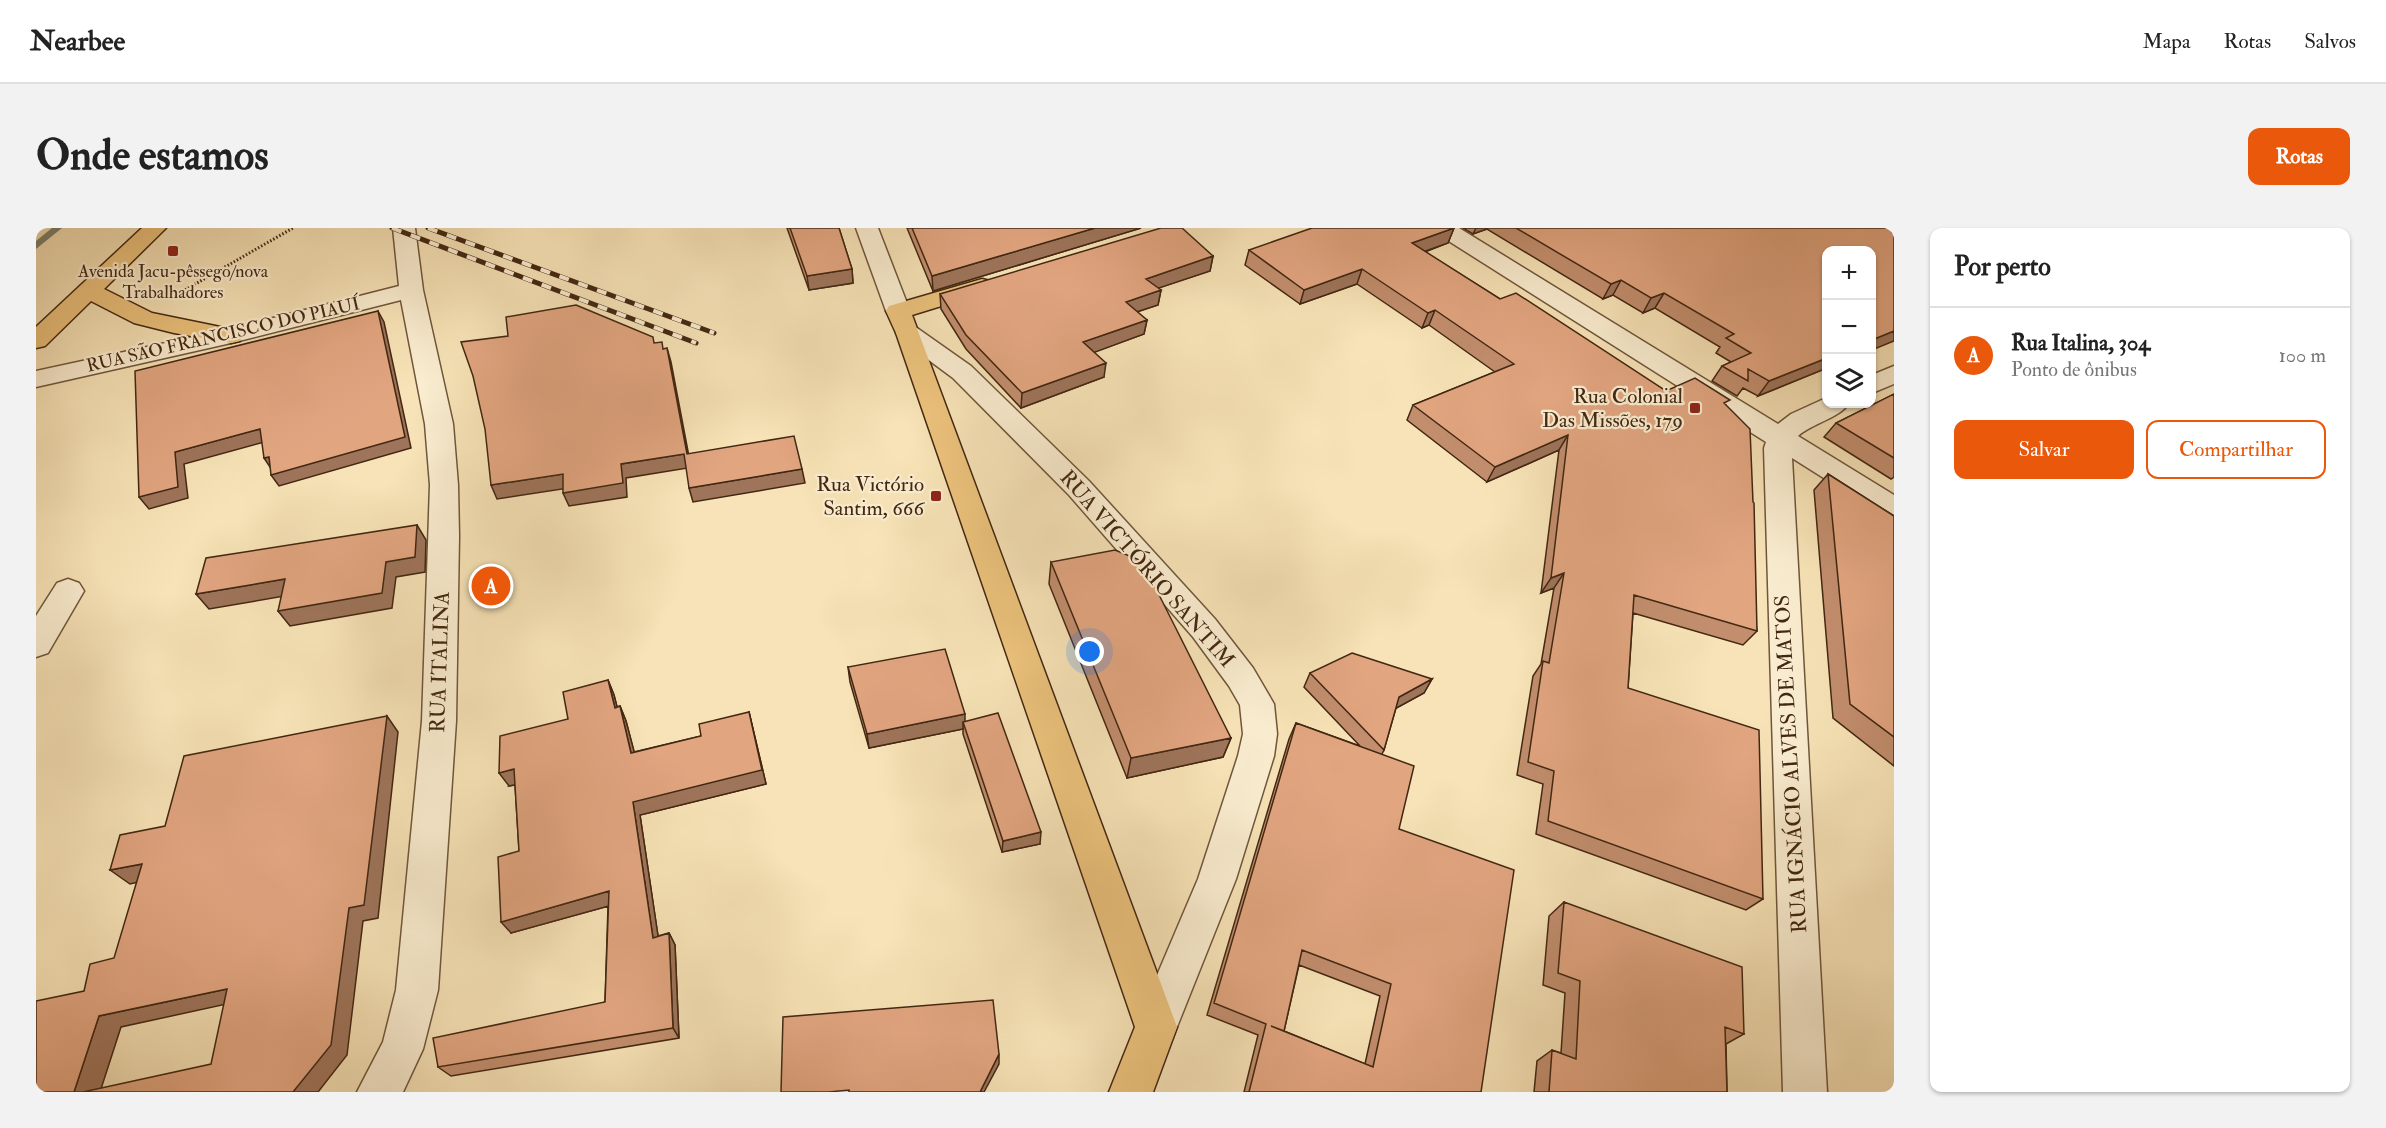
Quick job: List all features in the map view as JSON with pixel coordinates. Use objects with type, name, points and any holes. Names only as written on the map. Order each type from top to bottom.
[{"type":"main road","points":[[36,341],[154,228]]},
{"type":"main road","points":[[1001,280],[903,322],[1156,1027]]},
{"type":"main road","points":[[89,291],[142,318],[231,336]]},
{"type":"main road","name":"RUA VICTÓRIO SANTIM","points":[[1131,1092],[1156,1027]]},
{"type":"street","name":"RUA ITALINA","points":[[380,1092],[402,1049],[417,990],[439,721],[444,485],[439,424],[411,290],[404,228]]},
{"type":"street","points":[[867,228],[903,322]]},
{"type":"street","points":[[1444,228],[1894,509]]},
{"type":"street","name":"RUA SÃO FRANCISCO DO PIAUÍ","points":[[36,379],[231,336],[411,290]]},
{"type":"street","name":"RUA VICTÓRIO SANTIM","points":[[903,322],[962,372],[1079,488],[1204,628],[1241,677],[1257,704],[1260,734],[1256,756],[1232,835],[1217,879],[1156,1027]]},
{"type":"street","points":[[1876,383],[1894,374]]},
{"type":"street","points":[[1780,436],[1789,428],[1827,408]]},
{"type":"street","name":"RUA IGNÁCIO ALVES DE MATOS","points":[[1780,436],[1778,464],[1805,1092]]},
{"type":"street","points":[[36,644],[68,591]]},
{"type":"building","points":[[790,228],[839,228],[852,269],[807,276]]},
{"type":"building","points":[[912,228],[1095,228],[932,276]]},
{"type":"building","points":[[1161,228],[1182,228],[1213,256],[1146,279],[1161,290],[1126,302],[1147,320],[1083,342],[1106,363],[1022,393],[966,335],[940,294]]},
{"type":"building","points":[[1312,228],[1454,228],[1412,243],[1500,299],[1516,293],[1666,391],[1695,378],[1730,400],[1724,403],[1750,429],[1757,631],[1634,595],[1628,688],[1759,730],[1763,899],[1548,821],[1554,771],[1528,762],[1543,661],[1549,663],[1564,573],[1551,578],[1568,435],[1495,467],[1413,405],[1514,364],[1435,310],[1428,313],[1362,269],[1304,290],[1249,250]]},
{"type":"building","points":[[1516,228],[1894,228],[1894,331],[1876,338],[1876,246],[1822,246],[1822,360],[1769,381],[1748,369],[1748,381],[1722,366],[1751,353],[1726,338],[1734,334],[1664,293],[1651,298],[1621,280],[1611,284]]},
{"type":"building","points":[[576,305],[653,337],[654,343],[662,342],[663,349],[667,348],[687,454],[794,436],[802,469],[689,488],[684,454],[621,464],[623,483],[563,493],[563,474],[491,485],[485,429],[473,376],[461,342],[508,336],[506,317]]},
{"type":"building","points":[[378,311],[405,437],[271,475],[269,457],[264,458],[260,429],[175,452],[178,487],[139,497],[135,371]]},
{"type":"building","points":[[1894,394],[1894,458],[1836,423],[1866,408],[1876,408],[1876,403]]},
{"type":"building","points":[[1828,474],[1894,516],[1894,737],[1850,704]]},
{"type":"building","points":[[417,525],[415,557],[386,562],[382,593],[278,611],[285,579],[196,594],[206,558]]},
{"type":"building","points":[[1115,550],[1142,561],[1231,738],[1131,758],[1051,562]]},
{"type":"building","points":[[945,649],[965,714],[867,734],[848,667]]},
{"type":"building","points":[[1352,653],[1432,679],[1399,697],[1384,750],[1310,673]]},
{"type":"building","points":[[608,680],[615,708],[620,706],[631,753],[701,736],[699,724],[749,712],[762,770],[633,802],[653,938],[669,933],[673,1028],[438,1067],[433,1038],[605,1002],[609,891],[501,922],[498,857],[519,851],[514,769],[499,773],[500,736],[568,719],[563,692]]},
{"type":"building","points":[[998,713],[1041,832],[1003,841],[963,722]]},
{"type":"building","points":[[387,716],[364,905],[349,908],[331,1045],[293,1092],[83,1092],[211,1064],[227,989],[99,1016],[74,1092],[36,1092],[36,1001],[84,991],[90,964],[114,958],[142,864],[110,870],[120,835],[165,826],[184,756]]},
{"type":"building","points":[[1296,723],[1414,766],[1399,829],[1514,870],[1481,1092],[1249,1092],[1266,1024],[1214,1003]],"holes":[[[1302,950],[1391,984],[1373,1067],[1271,1026],[1284,1031]]]},
{"type":"building","points":[[1564,902],[1742,967],[1744,1034],[1725,1027],[1727,1092],[1549,1092],[1552,1050],[1576,1059],[1580,981],[1558,973]]},
{"type":"building","points":[[993,1000],[999,1054],[980,1092],[849,1092],[849,1090],[781,1092],[783,1017]]},
{"type":"waterway","points":[[36,246],[57,228]]},
{"type":"railway","points":[[392,228],[696,343]]},
{"type":"railway","points":[[428,228],[714,333]]},
{"type":"place","name":"Avenida Jacu-pêssego/nova Trabalhadores","points":[[173,251]]},
{"type":"place","name":"Rua Colonial Das Missões, 179","points":[[1695,408]]},
{"type":"place","name":"Rua Victório Santim, 666","points":[[936,496]]},
{"type":"place","name":"Rua Italina, 304","points":[[491,586]]}]
